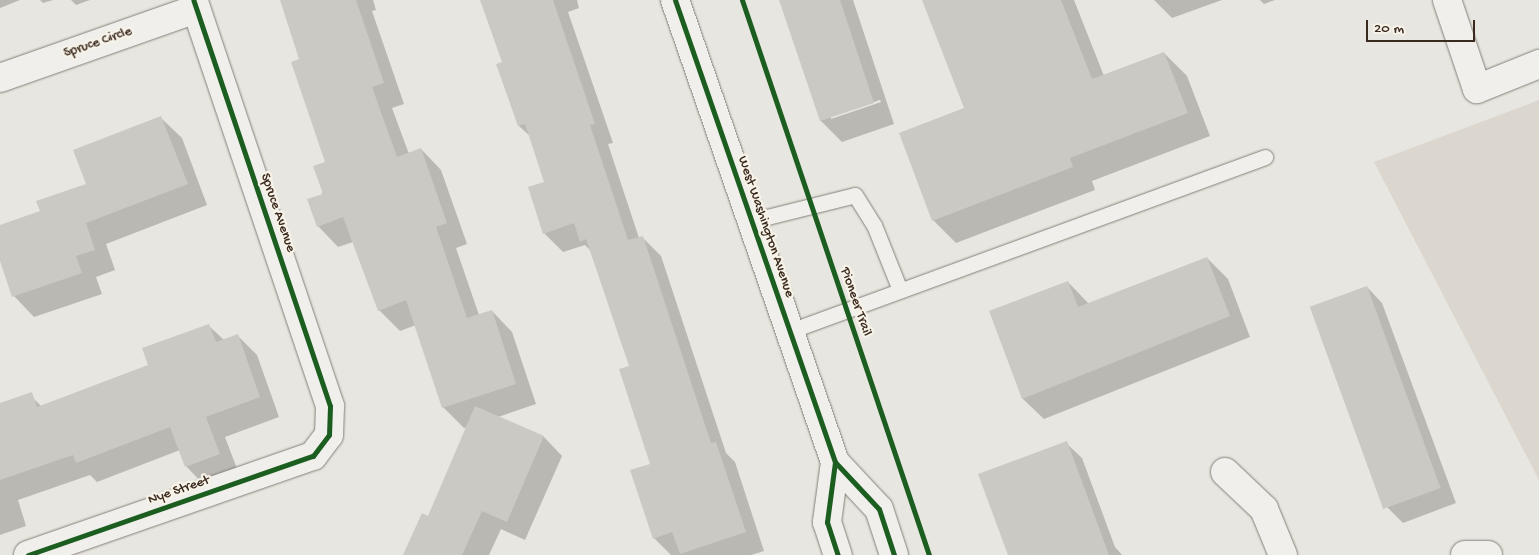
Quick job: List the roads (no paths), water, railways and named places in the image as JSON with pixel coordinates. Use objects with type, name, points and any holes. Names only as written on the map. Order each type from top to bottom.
[{"type":"street","name":"West Washington Avenue","points":[[675,0],[835,462],[879,508],[894,555]]},
{"type":"street","points":[[1447,0],[1477,89],[1539,64]]},
{"type":"street","name":"Spruce Circle","points":[[0,78],[194,4]]},
{"type":"street","name":"Spruce Avenue","points":[[194,4],[330,406],[329,435]]},
{"type":"street","name":"Nye Street","points":[[28,555],[313,456],[329,435]]},
{"type":"street","name":"West Washington Avenue","points":[[835,462],[828,522],[838,555]]},
{"type":"street","points":[[1225,472],[1264,510],[1282,555]]},
{"type":"street","points":[[828,522],[856,555]]},
{"type":"street","points":[[1465,555],[1488,555]]},
{"type":"lane","points":[[790,331],[1265,157]]},
{"type":"lane","points":[[752,221],[856,195],[874,224],[900,290]]}]
